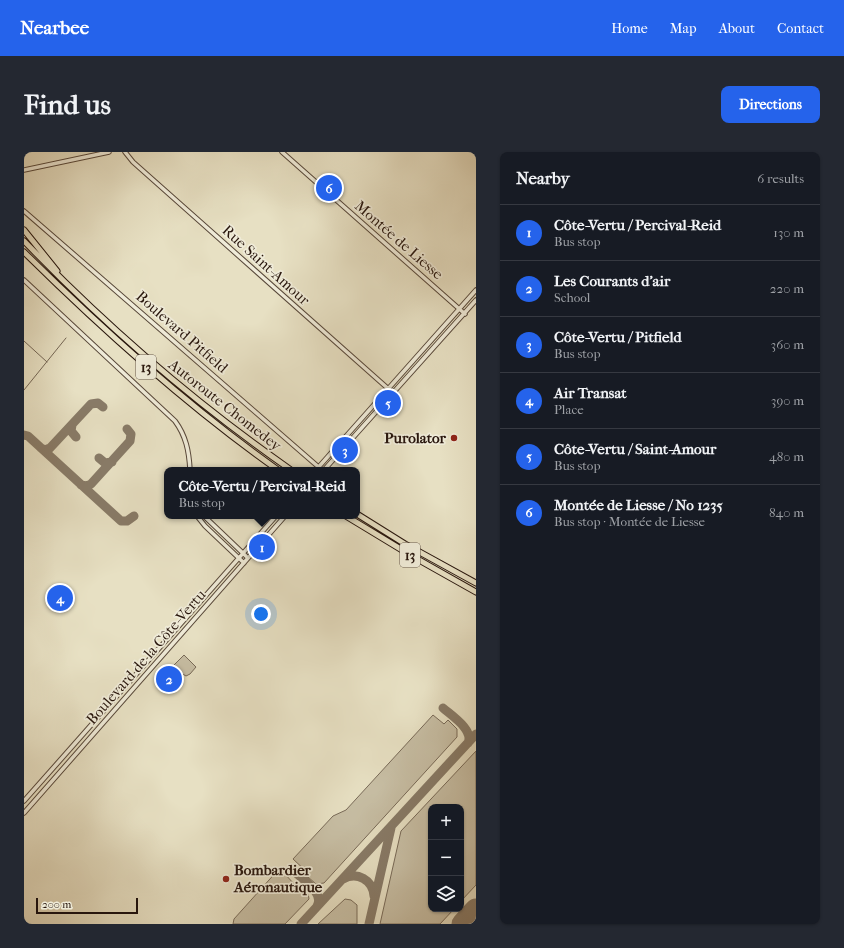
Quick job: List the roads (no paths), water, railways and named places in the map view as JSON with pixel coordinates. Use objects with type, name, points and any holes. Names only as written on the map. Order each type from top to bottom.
[{"type":"highway","points":[[24,230],[72,290]]},
{"type":"highway","name":"Autoroute Chomedey","points":[[24,241],[72,290],[119,334],[178,384],[241,434],[287,467]]},
{"type":"highway","name":"Autoroute Chomedey","points":[[24,252],[83,310],[142,364],[203,414],[274,467]]},
{"type":"highway","name":"13","points":[[360,516],[476,583]]},
{"type":"highway","name":"13","points":[[351,519],[476,592]]},
{"type":"street","points":[[24,170],[109,152]]},
{"type":"street","name":"Rue Saint-Amour","points":[[125,152],[133,162],[393,393]]},
{"type":"street","name":"Montée de Liesse","points":[[282,152],[465,314]]},
{"type":"street","name":"Boulevard Pitfield","points":[[24,207],[25,212],[318,467]]},
{"type":"street","points":[[24,280],[175,421],[188,445],[190,467]]},
{"type":"street","points":[[322,467],[476,290]]},
{"type":"street","points":[[322,467],[393,393],[476,300]]},
{"type":"street","points":[[199,519],[244,563]]},
{"type":"street","points":[[207,519],[242,554],[248,558]]},
{"type":"street","name":"Boulevard de la Côte-Vertu","points":[[24,801],[273,519]]},
{"type":"street","name":"Boulevard de la Côte-Vertu","points":[[24,813],[282,519]]},
{"type":"waterway","points":[[24,390],[66,338]]},
{"type":"waterway","points":[[24,341],[47,362]]},
{"type":"place","name":"Montée de Liesse / No 1235","points":[[329,188]]},
{"type":"place","name":"Côte-Vertu / Saint-Amour","points":[[388,403]]},
{"type":"place","name":"Purolator","points":[[454,438]]},
{"type":"place","name":"Côte-Vertu / Pitfield","points":[[345,450]]},
{"type":"place","name":"Côte-Vertu / Percival-Reid","points":[[262,547]]},
{"type":"place","name":"Air Transat","points":[[60,598]]},
{"type":"place","name":"Les Courants d'air","points":[[169,679]]},
{"type":"place","name":"Bombardier Aéronautique","points":[[226,879]]}]
